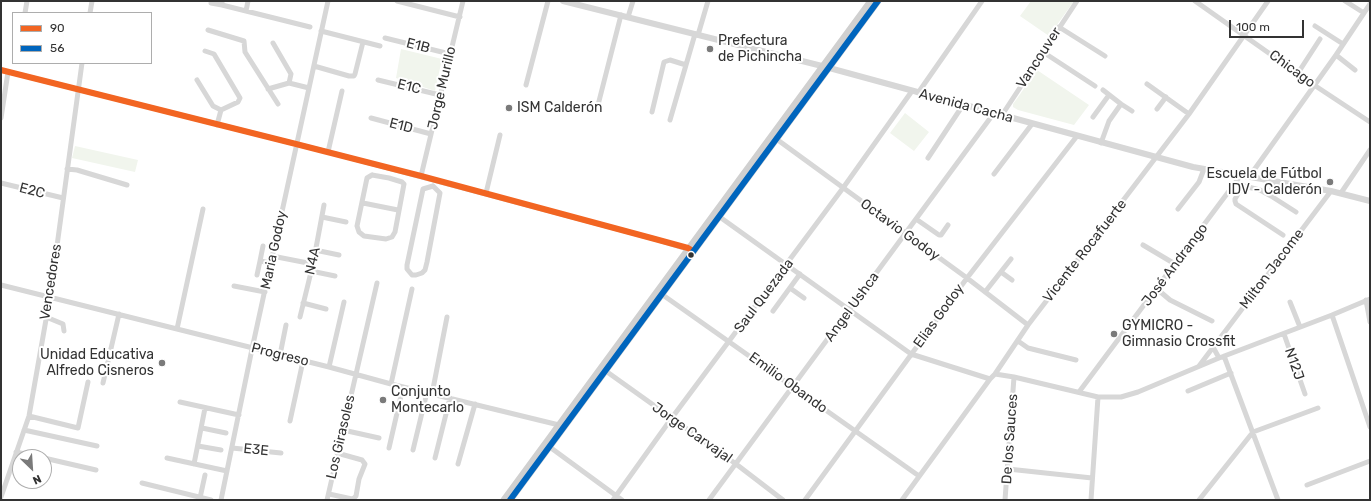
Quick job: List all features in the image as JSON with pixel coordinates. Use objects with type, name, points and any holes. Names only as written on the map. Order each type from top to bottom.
[{"type":"main road","points":[[825,68],[871,1]]},
{"type":"main road","points":[[504,500],[547,445],[825,68],[878,1]]},
{"type":"main road","points":[[510,500],[547,445],[559,424],[603,369]]},
{"type":"street","points":[[25,12],[27,1]]},
{"type":"street","points":[[90,12],[92,1]]},
{"type":"street","points":[[246,11],[248,1]]},
{"type":"street","name":"Maria Godoy","points":[[221,500],[252,348],[328,1]]},
{"type":"street","points":[[397,1],[460,16]]},
{"type":"street","name":"Jorge Murillo","points":[[421,176],[463,1]]},
{"type":"street","points":[[526,85],[548,1]]},
{"type":"street","name":"Avenida Cacha","points":[[563,1],[579,3],[825,68],[1157,158],[1204,169],[1331,191],[1370,201]]},
{"type":"street","points":[[628,17],[633,1]]},
{"type":"street","points":[[670,120],[686,65],[708,1]]},
{"type":"street","name":"Saul Quezada","points":[[614,498],[671,419],[982,1]]},
{"type":"street","name":"Vancouver","points":[[1002,115],[1077,1]]},
{"type":"street","name":"Chicago","points":[[1197,1],[1314,85],[1370,122]]},
{"type":"street","name":"Vicente Rocafuerte","points":[[902,500],[995,374],[1028,325],[1157,158],[1268,1]]},
{"type":"street","points":[[1346,1],[1364,13]]},
{"type":"street","points":[[211,3],[222,3],[246,11],[310,27]]},
{"type":"street","points":[[1249,177],[1336,55],[1370,4]]},
{"type":"street","points":[[598,105],[621,15]]},
{"type":"street","points":[[1314,26],[1343,44]]},
{"type":"street","points":[[1059,27],[1105,56]]},
{"type":"street","points":[[208,30],[244,40],[245,52],[278,104]]},
{"type":"street","points":[[321,31],[380,46]]},
{"type":"street","name":"E1B","points":[[385,38],[450,54]]},
{"type":"street","points":[[1298,73],[1320,39]]},
{"type":"street","points":[[314,66],[349,76],[354,76],[356,74],[363,42]]},
{"type":"street","points":[[273,43],[291,74],[289,83]]},
{"type":"street","points":[[197,80],[212,105],[216,108],[221,110],[238,102],[240,98],[214,54],[205,51]]},
{"type":"street","points":[[1043,52],[1095,86]]},
{"type":"street","points":[[1336,55],[1355,70]]},
{"type":"street","points":[[652,112],[664,62],[670,60],[686,65]]},
{"type":"street","name":"Vencedores","points":[[17,449],[28,416],[50,297],[82,64]]},
{"type":"street","points":[[1,70],[421,176],[691,250]]},
{"type":"street","points":[[1,118],[8,72]]},
{"type":"street","name":"E1C","points":[[378,80],[440,95]]},
{"type":"street","points":[[268,89],[289,83],[309,88]]},
{"type":"street","points":[[1147,84],[1189,114]]},
{"type":"street","points":[[1102,90],[1132,111]]},
{"type":"street","points":[[328,152],[342,91]]},
{"type":"street","points":[[1093,117],[1109,95]]},
{"type":"street","points":[[1157,109],[1166,97]]},
{"type":"street","points":[[1101,143],[1109,121],[1121,104]]},
{"type":"street","points":[[928,158],[963,105]]},
{"type":"street","points":[[217,125],[221,110]]},
{"type":"street","name":"Angel Ushca","points":[[709,500],[994,113]]},
{"type":"street","name":"E1D","points":[[371,118],[431,134]]},
{"type":"street","points":[[994,174],[1032,124]]},
{"type":"street","points":[[486,193],[500,135]]},
{"type":"street","name":"Elias Godoy","points":[[805,500],[967,278],[1077,136]]},
{"type":"street","name":"Octavio Godoy","points":[[774,137],[986,292],[1028,325]]},
{"type":"street","points":[[1341,194],[1370,150]]},
{"type":"street","points":[[67,169],[77,170],[127,185]]},
{"type":"street","points":[[389,178],[392,169]]},
{"type":"street","points":[[1178,209],[1199,182],[1204,169]]},
{"type":"street","points":[[372,175],[389,178],[404,184],[392,237],[386,239],[374,238],[364,236],[359,232],[357,226],[363,203],[368,176],[372,175]]},
{"type":"street","name":"José Andrango","points":[[1079,392],[1241,176]]},
{"type":"street","points":[[433,186],[435,180]]},
{"type":"street","points":[[1271,196],[1273,181]]},
{"type":"street","name":"E2C","points":[[1,183],[63,198]]},
{"type":"street","points":[[433,186],[440,193],[427,262],[425,270],[422,273],[412,275],[407,269],[407,266],[423,189],[433,186]]},
{"type":"street","points":[[1282,235],[1236,204],[1234,199],[1244,186],[1260,190],[1296,212]]},
{"type":"street","name":"Milton Jacome","points":[[1198,366],[1331,191]]},
{"type":"street","points":[[363,203],[398,210]]},
{"type":"street","name":"N4A","points":[[300,317],[313,264],[324,205]]},
{"type":"street","points":[[177,329],[204,209]]},
{"type":"street","points":[[717,214],[911,354],[990,379]]},
{"type":"street","points":[[322,217],[346,222]]},
{"type":"street","points":[[916,220],[938,235],[941,235],[948,225]]},
{"type":"street","points":[[1143,245],[1175,264]]},
{"type":"street","points":[[257,275],[263,246]]},
{"type":"street","points":[[315,250],[339,255]]},
{"type":"street","points":[[272,256],[313,264]]},
{"type":"street","points":[[986,292],[1011,259]]},
{"type":"street","points":[[260,261],[271,263]]},
{"type":"street","points":[[311,271],[335,276]]},
{"type":"street","points":[[1001,272],[1012,280]]},
{"type":"street","points":[[772,312],[800,274]]},
{"type":"street","name":"Los Girasoles","points":[[327,500],[377,283]]},
{"type":"street","name":"Progreso","points":[[1,285],[403,387],[559,424]]},
{"type":"street","points":[[234,286],[265,292]]},
{"type":"street","points":[[790,288],[804,298]]},
{"type":"street","points":[[391,384],[412,289]]},
{"type":"street","points":[[1157,289],[1170,300],[1212,322]]},
{"type":"street","name":"Emilio Obando","points":[[659,293],[919,476]]},
{"type":"street","points":[[995,374],[1014,377],[1098,397],[1116,398],[1132,394],[1198,366],[1332,315],[1368,299],[1370,322]]},
{"type":"street","points":[[329,367],[344,302]]},
{"type":"street","points":[[1290,302],[1300,327]]},
{"type":"street","points":[[303,303],[326,309]]},
{"type":"street","points":[[104,383],[119,314]]},
{"type":"street","points":[[1332,315],[1370,426]]},
{"type":"street","points":[[46,317],[63,324],[64,330]]},
{"type":"street","points":[[413,450],[429,393],[447,317]]},
{"type":"street","points":[[280,355],[286,325]]},
{"type":"street","name":"N12J","points":[[1284,334],[1305,394]]},
{"type":"street","points":[[1018,341],[1028,348],[1076,360]]},
{"type":"street","points":[[1213,347],[1222,357],[1231,373],[1278,500]]},
{"type":"street","points":[[290,421],[303,361]]},
{"type":"street","name":"Jorge Carvajal","points":[[603,369],[736,464],[783,500]]},
{"type":"street","points":[[1188,391],[1231,373]]},
{"type":"street","name":"De los Sauces","points":[[1005,500],[1014,377]]},
{"type":"street","points":[[28,416],[78,428],[88,382]]},
{"type":"street","points":[[389,448],[403,387]]},
{"type":"street","points":[[1091,500],[1098,397]]},
{"type":"street","points":[[435,458],[450,398]]},
{"type":"street","points":[[180,402],[239,415]]},
{"type":"street","points":[[458,464],[475,404]]},
{"type":"street","points":[[194,464],[205,408]]},
{"type":"street","points":[[1199,500],[1253,432],[1318,408]]},
{"type":"street","points":[[202,428],[226,433]]},
{"type":"street","points":[[24,430],[97,446]]},
{"type":"street","points":[[343,430],[379,438]]},
{"type":"street","points":[[547,445],[614,498],[622,500]]},
{"type":"street","points":[[198,446],[221,450]]},
{"type":"street","name":"E3E","points":[[232,448],[281,453]]},
{"type":"street","points":[[329,494],[352,499],[354,498],[356,496],[359,479],[365,464],[362,460],[337,454]]},
{"type":"street","points":[[167,458],[227,471]]},
{"type":"street","points":[[52,460],[96,470]]},
{"type":"street","points":[[1307,485],[1370,461]]},
{"type":"street","name":"Vencedores","points":[[1,497],[12,464]]},
{"type":"street","points":[[1008,469],[1092,478]]},
{"type":"street","points":[[200,498],[205,475]]},
{"type":"street","points":[[142,483],[210,500]]},
{"type":"shaded area","points":[[1031,1],[1074,1],[1049,36],[1020,16]]},
{"type":"shaded area","points":[[401,49],[442,59],[435,91],[396,78]]},
{"type":"shaded area","points":[[1037,70],[1089,105],[1074,125],[1018,110],[1013,107],[1013,104]]},
{"type":"shaded area","points":[[905,113],[929,132],[914,151],[890,133]]},
{"type":"shaded area","points":[[75,146],[138,160],[135,172],[72,158]]},
{"type":"transit line","name":"56","points":[[510,500],[878,1]]},
{"type":"transit line","name":"90","points":[[1,70],[421,176],[688,248],[693,251]]},
{"type":"place","name":"Prefectura de Pichincha","points":[[710,49]]},
{"type":"place","name":"ISM Calderón","points":[[509,108]]},
{"type":"place","name":"Escuela de Fútbol IDV - Calderón","points":[[1330,182]]},
{"type":"place","name":"GYMICRO - Gimnasio Crossfit","points":[[1114,334]]},
{"type":"place","name":"Unidad Educativa Alfredo Cisneros","points":[[162,363]]},
{"type":"place","name":"Conjunto Montecarlo","points":[[383,400]]}]
